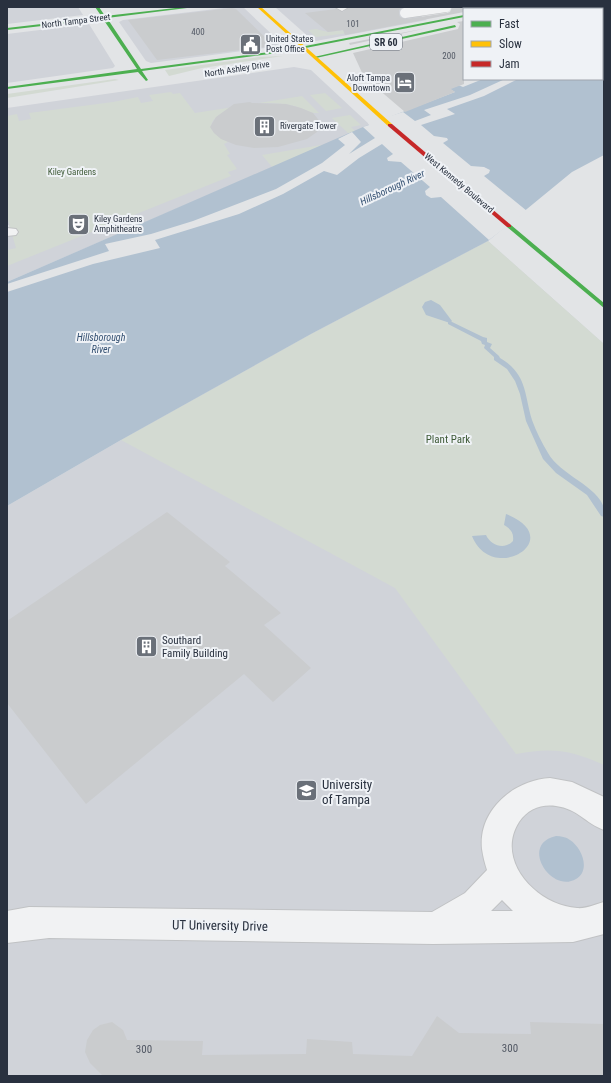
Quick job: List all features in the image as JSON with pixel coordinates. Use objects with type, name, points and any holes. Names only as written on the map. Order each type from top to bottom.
[{"type":"main road","points":[[97,7],[139,69],[151,82],[136,84]]},
{"type":"main road","name":"North Tampa Street","points":[[7,29],[193,7]]},
{"type":"main road","name":"West Kennedy Boulevard","points":[[259,7],[316,57],[377,114],[604,306]]},
{"type":"main road","name":"SR 60","points":[[425,7],[445,20],[460,25]]},
{"type":"main road","points":[[7,88],[304,47],[463,16]]},
{"type":"main road","name":"SR 60","points":[[316,57],[460,25]]},
{"type":"main road","points":[[302,59],[316,57]]},
{"type":"street","points":[[405,13],[446,7]]},
{"type":"street","name":"UT University Drive","points":[[593,923],[551,921],[531,909],[515,893],[503,873],[497,853],[497,831],[507,812],[521,799],[540,792],[561,793],[582,800],[604,816]]},
{"type":"street","name":"UT University Drive","points":[[433,928],[459,917],[475,906],[496,886],[503,873]]},
{"type":"street","name":"UT University Drive","points":[[7,927],[29,923],[49,922],[433,928],[593,923]]},
{"type":"shaded area","points":[[7,7],[78,7],[83,15],[7,24]]},
{"type":"shaded area","points":[[243,7],[280,42],[279,44],[273,47],[151,63],[146,61],[119,22],[123,20]]},
{"type":"shaded area","points":[[275,7],[408,7],[427,20],[316,41],[311,39]]},
{"type":"shaded area","points":[[89,24],[115,66],[113,68],[7,83],[7,34]]},
{"type":"shaded area","points":[[294,67],[311,70],[370,125],[7,282],[7,237],[12,236],[9,225],[7,225],[7,108]]},
{"type":"shaded area","name":"University of Tampa","points":[[488,241],[604,344],[604,1076],[7,1076],[7,506],[121,440],[311,334]]},
{"type":"green space","points":[[316,29],[328,32],[345,30],[349,33],[316,37],[308,30]]},
{"type":"green space","points":[[283,56],[202,68],[169,76],[165,70],[259,57]]},
{"type":"green space","points":[[115,79],[119,80],[7,98],[7,94]]},
{"type":"green space","name":"Kiley Gardens","points":[[171,92],[173,94],[180,93],[195,113],[240,106],[224,112],[213,121],[211,125],[213,131],[218,136],[228,142],[224,144],[230,154],[227,155],[237,169],[228,172],[231,176],[7,266],[7,250],[16,248],[7,217],[7,116],[17,114],[19,121],[31,119],[29,113],[113,102],[138,97],[141,103],[153,101],[149,95]]},
{"type":"green space","points":[[325,93],[342,108],[326,111],[310,95]]},
{"type":"green space","points":[[302,96],[319,113],[313,113],[286,104],[259,103]]},
{"type":"green space","points":[[350,115],[361,125],[351,127],[355,131],[349,134],[332,118]]},
{"type":"green space","points":[[327,144],[273,168],[262,155]]},
{"type":"green space","name":"Plant Park","points":[[488,241],[604,344],[604,765],[581,756],[561,751],[551,750],[516,754],[395,588],[121,440],[311,334]]},
{"type":"water","name":"Hillsborough River","points":[[604,29],[604,155],[572,172],[488,241],[311,334],[121,440],[7,506],[7,282],[363,127],[455,92],[446,87],[453,83],[463,87],[480,80],[603,80]]},
{"type":"water","points":[[431,300],[440,305],[452,321],[450,323],[426,315],[422,307],[425,302]]},
{"type":"water","points":[[506,514],[523,524],[530,535],[528,545],[520,553],[508,558],[495,557],[482,550],[472,536],[486,535],[491,542],[498,546],[510,544],[513,541],[513,536],[510,530],[504,525]]},
{"type":"water","points":[[556,836],[570,840],[581,853],[584,865],[581,875],[576,879],[566,882],[557,880],[549,874],[543,866],[539,857],[540,848],[545,841]]},
{"type":"pier","points":[[503,80],[516,80],[484,96],[447,109],[455,114],[421,125],[434,136],[447,138],[448,140],[443,143],[471,166],[484,167],[490,170],[489,173],[484,176],[527,211],[489,240],[441,197],[431,198],[426,195],[425,191],[430,187],[401,162],[388,161],[387,158],[393,154],[382,144],[359,158],[337,175],[324,171],[283,194],[239,214],[155,240],[160,248],[93,264],[7,292],[7,284],[109,251],[105,244],[151,234],[193,221],[276,189],[322,163],[345,145],[338,139],[352,132],[361,142],[349,154],[375,138],[363,127],[369,125],[368,123],[403,112],[415,121],[431,115],[424,110],[470,95]]},
{"type":"building","points":[[403,7],[399,10],[399,14],[400,17],[406,19],[447,13],[450,12],[452,7],[464,7],[463,12],[345,35],[343,30],[328,32],[305,13],[336,9],[343,12],[348,8]]},
{"type":"building","points":[[232,8],[236,9],[274,46],[157,60],[128,20]]},
{"type":"building","points":[[463,21],[464,84],[451,89],[455,92],[405,112],[364,77],[353,53],[458,29],[460,24],[457,22]]},
{"type":"building","points":[[427,28],[350,45],[349,43]]},
{"type":"building","name":"Rivergate Tower","points":[[250,102],[286,104],[301,108],[313,113],[322,124],[317,132],[307,139],[278,147],[254,148],[236,145],[221,139],[214,133],[210,127],[216,117],[234,104]]},
{"type":"building","name":"Southard Family Building","points":[[167,512],[230,562],[225,566],[281,613],[264,625],[311,668],[273,702],[244,674],[86,804],[7,703],[7,621]]},
{"type":"building","points":[[437,1016],[459,1033],[531,1034],[530,1022],[604,1024],[604,1076],[103,1076],[90,1063],[85,1052],[87,1040],[93,1030],[100,1025],[112,1022],[123,1030],[127,1040],[203,1041],[202,1055],[306,1054],[307,1039],[352,1042],[353,1054],[412,1056]]},
{"type":"waterway","points":[[450,323],[482,339],[485,339],[484,343],[489,344],[487,348],[497,357],[496,359],[511,369],[519,381],[529,421],[546,457],[558,471],[587,490],[604,514]]},
{"type":"traffic: fast","points":[[97,7],[146,80]]},
{"type":"traffic: fast","points":[[7,29],[193,7]]},
{"type":"traffic: fast","points":[[7,88],[285,51],[463,16]]},
{"type":"traffic: fast","points":[[316,57],[455,26]]},
{"type":"traffic: fast","points":[[509,226],[604,306]]},
{"type":"traffic: slow","points":[[259,7],[390,125]]},
{"type":"traffic: slow","points":[[504,8],[509,7]]},
{"type":"traffic: jam","points":[[534,8],[539,7]]},
{"type":"traffic: jam","points":[[390,125],[509,226]]},
{"type":"place","name":"United States Post Office","points":[[251,44]]},
{"type":"place","name":"Aloft Tampa Downtown","points":[[405,83]]},
{"type":"place","name":"Rivergate Tower","points":[[265,126]]},
{"type":"place","name":"Kiley Gardens Amphitheatre","points":[[78,224]]},
{"type":"place","name":"Southard Family Building","points":[[147,646]]},
{"type":"place","name":"University of Tampa","points":[[306,791]]}]
